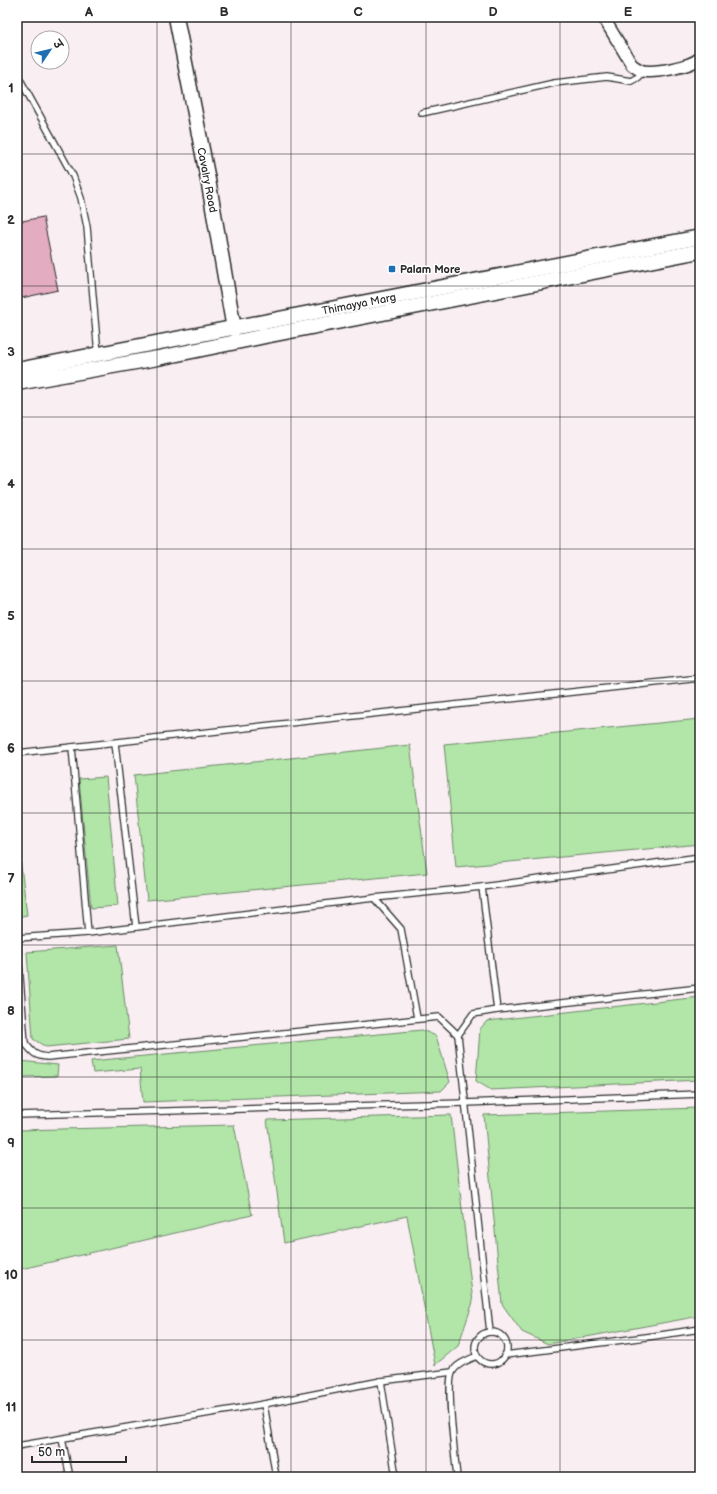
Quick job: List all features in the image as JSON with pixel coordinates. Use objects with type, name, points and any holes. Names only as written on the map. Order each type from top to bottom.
[{"type":"street","name":"Cavalry Road","points":[[176,17],[209,185],[235,336]]},
{"type":"street","points":[[603,17],[632,65],[644,71],[683,66],[694,63],[700,58]]},
{"type":"street","name":"Thimayya Marg","points":[[17,383],[158,358],[235,336],[700,237]]},
{"type":"street","name":"Thimayya Marg","points":[[17,370],[154,343],[235,336],[700,252]]},
{"type":"street","points":[[154,343],[158,358]]},
{"type":"lane","points":[[422,113],[554,83],[607,77],[632,80],[644,71]]},
{"type":"lane","points":[[17,74],[72,176],[82,198],[87,228],[98,354]]},
{"type":"lane","points":[[17,753],[700,678]]},
{"type":"lane","points":[[115,742],[136,927]]},
{"type":"lane","points":[[72,747],[88,933]]},
{"type":"lane","points":[[490,1332],[458,1034],[439,1017],[48,1057],[38,1056],[31,1051],[25,1043],[17,938],[88,933],[374,898],[482,887],[700,857]]},
{"type":"lane","points":[[482,887],[496,1010]]},
{"type":"lane","points":[[374,898],[401,929],[418,1018]]},
{"type":"lane","points":[[458,1034],[473,1014],[496,1010],[700,988]]},
{"type":"lane","points":[[17,1115],[700,1094]]},
{"type":"lane","points":[[505,1355],[654,1336],[700,1328]]},
{"type":"lane","points":[[490,1332],[500,1335],[506,1348],[505,1355],[500,1361],[489,1364],[482,1361],[477,1356],[475,1348],[477,1341],[482,1335],[490,1332]]},
{"type":"lane","points":[[17,1446],[264,1404],[381,1381],[452,1372],[464,1362],[477,1356]]},
{"type":"lane","points":[[452,1372],[450,1389],[457,1477]]},
{"type":"lane","points":[[381,1381],[396,1477]]},
{"type":"lane","points":[[264,1404],[276,1477]]},
{"type":"lane","points":[[62,1439],[70,1477]]},
{"type":"green space","points":[[700,719],[700,844],[456,867],[444,744]]},
{"type":"green space","points":[[410,745],[427,873],[147,900],[134,775]]},
{"type":"green space","points":[[106,777],[118,906],[91,908],[79,779]]},
{"type":"green space","points":[[17,833],[27,915],[17,917]]},
{"type":"green space","points":[[118,945],[129,1039],[46,1047],[33,1039],[27,952]]},
{"type":"green space","points":[[700,997],[700,1080],[491,1090],[476,1081],[480,1029],[487,1021]]},
{"type":"green space","points":[[422,1030],[436,1036],[450,1082],[441,1091],[143,1102],[140,1069],[93,1073],[91,1061]]},
{"type":"green space","points":[[17,1038],[20,1061],[58,1065],[57,1076],[17,1077]]},
{"type":"green space","points":[[700,1108],[700,1316],[548,1344],[522,1332],[502,1304],[484,1115]]},
{"type":"green space","points":[[451,1115],[473,1302],[458,1346],[435,1365],[407,1216],[284,1243],[267,1120]]},
{"type":"green space","points":[[234,1125],[252,1215],[17,1270],[17,1130]]},
{"type":"building","points":[[43,217],[58,290],[17,299],[17,222]]},
{"type":"place","name":"Palam More","points":[[392,269]]}]
